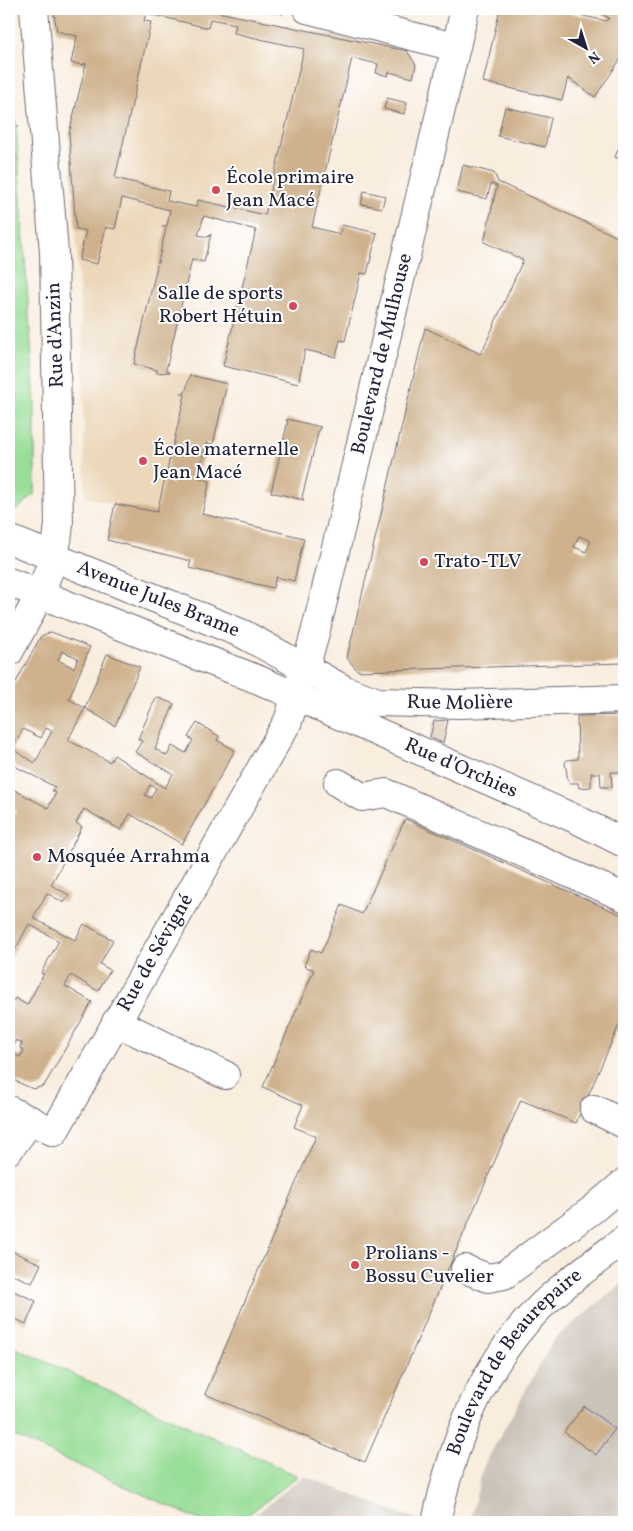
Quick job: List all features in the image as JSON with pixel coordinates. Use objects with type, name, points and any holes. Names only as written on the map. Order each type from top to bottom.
[{"type":"street","name":"Rue d'Anzin","points":[[9,652],[39,594],[53,557],[59,524],[54,252],[34,9]]},
{"type":"street","points":[[307,9],[454,47]]},
{"type":"street","name":"Boulevard de Mulhouse","points":[[296,696],[347,500],[454,47],[465,9]]},
{"type":"street","name":"Avenue Jules Brame","points":[[9,539],[237,631],[305,667]]},
{"type":"street","name":"Avenue Jules Brame","points":[[9,582],[296,696]]},
{"type":"street","name":"Rue Molière","points":[[305,667],[344,690],[386,704],[624,699]]},
{"type":"street","name":"Rue d'Orchies","points":[[296,696],[414,747],[624,843]]},
{"type":"street","name":"Rue de Sévigné","points":[[20,1115],[54,1132],[282,731],[296,696]]},
{"type":"street","points":[[414,747],[406,740],[406,728],[414,715],[428,704]]},
{"type":"street","points":[[338,783],[362,797],[386,793],[624,897]]},
{"type":"street","points":[[116,1022],[225,1075]]},
{"type":"street","points":[[594,1109],[624,1124]]},
{"type":"street","points":[[9,1150],[20,1115]]},
{"type":"street","points":[[465,1269],[488,1278],[504,1275],[592,1210],[624,1183]]},
{"type":"street","name":"Boulevard de Beaurepaire","points":[[438,1514],[458,1439],[482,1384],[492,1369],[539,1308],[624,1240]]},
{"type":"shaded area","name":"École primaire Jean Macé","points":[[155,9],[203,9],[356,41],[309,241],[204,217],[167,370],[227,384],[213,444],[206,443],[198,477],[210,480],[202,514],[304,538],[294,581],[276,577],[273,588],[189,568],[191,561],[115,504],[85,497],[83,353],[73,186],[110,194]]},
{"type":"shaded area","points":[[624,1282],[624,1522],[470,1522],[483,1467],[554,1339]]},
{"type":"shaded area","points":[[304,1476],[423,1522],[246,1522]]},
{"type":"green space","points":[[9,22],[35,404],[35,493],[18,509],[9,510],[9,155],[17,157],[9,152]]},
{"type":"green space","points":[[9,1324],[11,1325],[9,1345]]},
{"type":"green space","points":[[9,1345],[298,1476],[239,1522],[204,1522],[9,1434]]},
{"type":"building","points":[[53,9],[203,9],[407,51],[416,65],[413,78],[389,72],[388,76],[376,73],[378,64],[352,58],[312,227],[340,234],[342,225],[377,233],[367,274],[361,273],[345,341],[340,340],[336,357],[305,350],[298,384],[223,366],[256,230],[204,216],[198,235],[208,237],[211,234],[204,262],[192,259],[166,370],[170,372],[157,373],[157,370],[134,364],[166,228],[162,226],[167,226],[170,210],[122,198],[115,229],[106,227],[97,264],[79,260],[86,231],[76,229],[69,134],[86,64],[71,63],[77,36],[57,31]],"holes":[[[146,13],[208,28],[210,19],[236,24],[234,33],[304,49],[265,215],[198,200],[196,207],[167,201],[169,191],[115,178],[151,22],[144,21]]]},
{"type":"building","points":[[500,9],[553,9],[606,21],[609,18],[591,9],[624,9],[624,54],[595,97],[568,78],[562,100],[483,82]]},
{"type":"building","points":[[387,98],[407,103],[404,114],[384,109]]},
{"type":"building","points":[[505,107],[551,118],[545,147],[498,136]]},
{"type":"building","points":[[624,135],[624,161],[615,157]]},
{"type":"building","points":[[463,165],[494,173],[498,182],[624,240],[624,663],[358,671],[347,658],[425,328],[481,354],[523,260],[484,242],[497,186],[491,184],[487,199],[457,192]],"holes":[[[579,536],[591,541],[586,552],[574,547]]]},
{"type":"building","points":[[364,191],[385,196],[382,208],[361,204]]},
{"type":"building","points":[[190,375],[227,384],[213,444],[206,443],[198,477],[210,481],[202,514],[304,538],[294,581],[276,577],[273,588],[189,568],[191,561],[107,540],[115,504],[157,512],[185,395],[181,393],[185,393]]},
{"type":"building","points":[[287,419],[321,427],[302,497],[304,500],[271,492]]},
{"type":"building","points":[[51,632],[90,647],[69,699],[85,708],[68,740],[110,762],[114,755],[165,788],[173,774],[135,752],[142,741],[138,739],[156,697],[174,704],[155,749],[167,756],[172,746],[186,753],[193,740],[188,737],[197,723],[219,736],[217,740],[235,750],[182,844],[130,814],[121,830],[84,809],[76,823],[82,827],[51,885],[69,895],[64,903],[47,893],[33,918],[75,940],[84,924],[113,940],[100,964],[110,970],[98,991],[71,975],[65,986],[92,1002],[44,1086],[33,1089],[9,1078],[9,1009],[15,998],[27,1005],[44,974],[41,973],[59,941],[29,924],[9,961],[9,824],[16,811],[9,808],[9,787],[48,808],[56,793],[52,791],[55,787],[9,763],[9,695],[41,636]],"holes":[[[62,651],[78,658],[74,668],[58,660]],[[46,728],[52,731],[35,763],[12,749],[23,729],[41,738]],[[150,785],[156,788],[151,798],[145,795]],[[16,1040],[22,1043],[20,1048],[24,1050],[20,1057],[10,1052]]]},
{"type":"building","points":[[107,654],[140,667],[115,726],[85,708]]},
{"type":"building","points":[[624,715],[624,814],[622,814],[621,772],[611,772],[612,787],[601,787],[600,773],[591,773],[591,787],[579,788],[578,783],[570,783],[568,780],[565,763],[567,760],[578,759],[577,716]]},
{"type":"building","points":[[448,720],[443,743],[430,737],[434,721]]},
{"type":"building","name":"Prolians - Bossu Cuvelier","points":[[405,819],[624,916],[624,1014],[576,1123],[521,1100],[365,1462],[205,1394],[316,1136],[294,1127],[303,1105],[263,1087],[314,970],[304,966],[311,949],[321,953],[342,905],[362,914]]},
{"type":"building","points":[[11,1251],[41,1264],[32,1283],[9,1273]]},
{"type":"building","points":[[9,1289],[36,1301],[26,1324],[9,1316]]},
{"type":"building","points":[[584,1406],[615,1429],[596,1455],[564,1432]]},
{"type":"place","name":"École primaire Jean Macé","points":[[216,190]]},
{"type":"place","name":"Salle de sports Robert Hétuin","points":[[293,306]]},
{"type":"place","name":"École maternelle Jean Macé","points":[[143,461]]},
{"type":"place","name":"Trato-TLV","points":[[424,562]]},
{"type":"place","name":"Mosquée Arrahma","points":[[37,857]]},
{"type":"place","name":"Prolians - Bossu Cuvelier","points":[[355,1265]]}]
